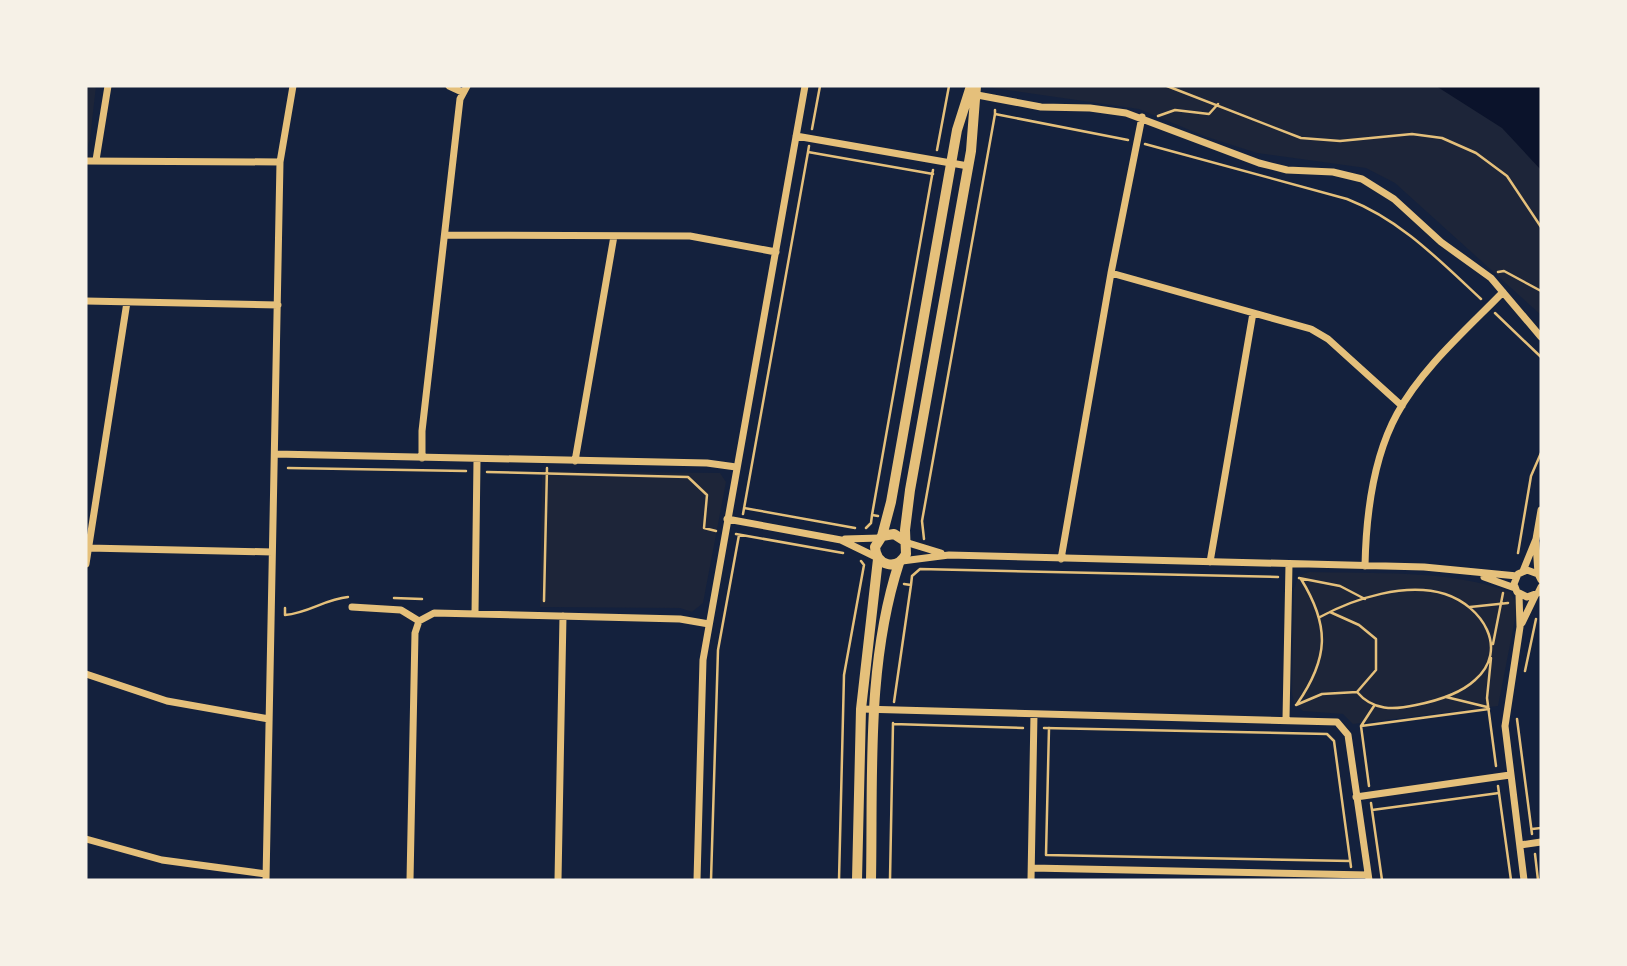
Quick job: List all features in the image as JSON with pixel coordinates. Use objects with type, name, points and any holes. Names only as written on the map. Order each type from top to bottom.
[{"type":"street","points":[[96,160],[108,86]]},
{"type":"street","points":[[86,839],[162,860],[266,877],[279,162],[293,86]]},
{"type":"street","points":[[422,458],[422,431],[464,89],[449,86]]},
{"type":"street","points":[[697,880],[701,691],[709,624],[805,86]]},
{"type":"street","points":[[973,90],[998,99],[1041,107],[1108,110],[1142,117],[1214,148],[1259,163],[1287,170],[1333,172],[1362,179],[1394,199],[1441,242],[1491,278],[1541,337]]},
{"type":"street","points":[[857,880],[861,709],[877,558],[875,547],[881,537],[891,502],[951,163],[973,90]]},
{"type":"street","points":[[871,880],[874,710],[890,592],[900,562],[906,554],[910,490],[968,166],[973,90]]},
{"type":"street","points":[[1061,559],[1135,141],[1142,117]]},
{"type":"street","points":[[796,136],[968,166]]},
{"type":"street","points":[[86,161],[279,162]]},
{"type":"street","points":[[445,235],[690,236],[776,251]]},
{"type":"street","points":[[575,461],[614,236]]},
{"type":"street","points":[[1111,273],[1290,321],[1328,339],[1402,406]]},
{"type":"street","points":[[1364,566],[1365,541],[1383,447],[1402,406],[1503,292]]},
{"type":"street","points":[[86,301],[278,305]]},
{"type":"street","points":[[86,564],[127,302]]},
{"type":"street","points":[[1210,562],[1253,313]]},
{"type":"street","points":[[920,343],[935,345]]},
{"type":"street","points":[[275,454],[707,463],[736,467]]},
{"type":"street","points":[[475,614],[477,460]]},
{"type":"street","points":[[1524,880],[1505,716],[1520,627],[1521,605],[1517,591],[1520,573],[1536,539],[1541,510]]},
{"type":"street","points":[[727,519],[841,540],[894,534],[920,548],[949,555]]},
{"type":"street","points":[[841,540],[888,565],[949,555],[1424,567],[1474,573],[1520,573],[1540,578],[1536,539]]},
{"type":"street","points":[[88,548],[272,552]]},
{"type":"street","points":[[1286,719],[1289,564]]},
{"type":"street","points":[[1474,573],[1517,591],[1539,592],[1520,627]]},
{"type":"street","points":[[352,607],[401,610],[419,621]]},
{"type":"street","points":[[410,880],[415,633],[419,621],[434,613],[680,619],[709,624]]},
{"type":"street","points":[[558,880],[563,616]]},
{"type":"street","points":[[86,674],[167,702],[269,719]]},
{"type":"street","points":[[861,709],[1329,720],[1342,725],[1348,735],[1368,877],[1031,868]]},
{"type":"street","points":[[1031,880],[1034,713]]},
{"type":"street","points":[[1356,797],[1510,775]]},
{"type":"street","points":[[1520,845],[1537,842]]},
{"type":"path","points":[[872,515],[949,86]]},
{"type":"path","points":[[1167,86],[1218,104],[1266,127],[1301,138],[1340,141],[1412,134],[1442,138],[1476,153],[1507,176],[1541,227]]},
{"type":"path","points":[[920,548],[925,536],[921,531],[922,521],[998,99]]},
{"type":"path","points":[[1154,121],[1164,112],[1175,110],[1209,114],[1218,104]]},
{"type":"path","points":[[995,114],[1135,141],[1347,199],[1373,209],[1418,240],[1541,357]]},
{"type":"path","points":[[1491,278],[1504,271],[1541,291]]},
{"type":"path","points":[[1517,560],[1531,476],[1541,453]]},
{"type":"path","points":[[544,601],[547,461]]},
{"type":"path","points":[[288,468],[688,477],[707,495],[704,528],[844,553]]},
{"type":"path","points":[[744,508],[864,529]]},
{"type":"path","points":[[839,880],[844,675],[864,565],[857,555]]},
{"type":"path","points":[[919,559],[920,569],[1301,579],[1340,586],[1365,599]]},
{"type":"path","points":[[1301,579],[1320,617],[1323,642],[1317,668],[1296,705],[1322,694],[1357,692],[1371,680],[1378,665],[1376,639],[1359,625],[1329,612]]},
{"type":"path","points":[[890,880],[893,710],[911,585]]},
{"type":"path","points":[[1320,617],[1365,599],[1431,591],[1470,607],[1488,628],[1492,648],[1483,672],[1474,681],[1445,697],[1398,708],[1374,706],[1357,692]]},
{"type":"path","points":[[1470,607],[1502,601],[1521,605]]},
{"type":"path","points":[[1502,601],[1487,684],[1511,880]]},
{"type":"path","points":[[1523,680],[1538,608],[1530,607]]},
{"type":"path","points":[[1445,697],[1481,704],[1489,709]]},
{"type":"path","points":[[1374,706],[1361,726],[1489,709]]},
{"type":"path","points":[[1517,715],[1532,829],[1537,842],[1535,857],[1538,880]]},
{"type":"path","points":[[893,724],[1327,734],[1334,741],[1352,875]]},
{"type":"path","points":[[1049,728],[1046,855],[1351,861]]},
{"type":"path","points":[[1372,810],[1499,793]]},
{"type":"path","points":[[1532,829],[1541,828]]},
{"type":"path","points":[[1535,857],[1541,856]]},
{"type":"shaded area","points":[[86,86],[96,86],[86,152]]},
{"type":"shaded area","points":[[993,86],[1541,86],[1541,315],[1395,183],[1366,168],[1257,153],[1204,136],[1139,109]]},
{"type":"shaded area","points":[[1436,86],[1541,86],[1541,170],[1502,128]]},
{"type":"shaded area","points":[[542,471],[720,473],[726,482],[703,603],[692,612],[680,608],[540,607]]},
{"type":"shaded area","points":[[1309,572],[1436,576],[1461,579],[1510,592],[1516,602],[1516,614],[1498,706],[1353,724],[1343,714],[1303,711],[1294,702],[1292,693],[1294,589],[1299,576]]}]
